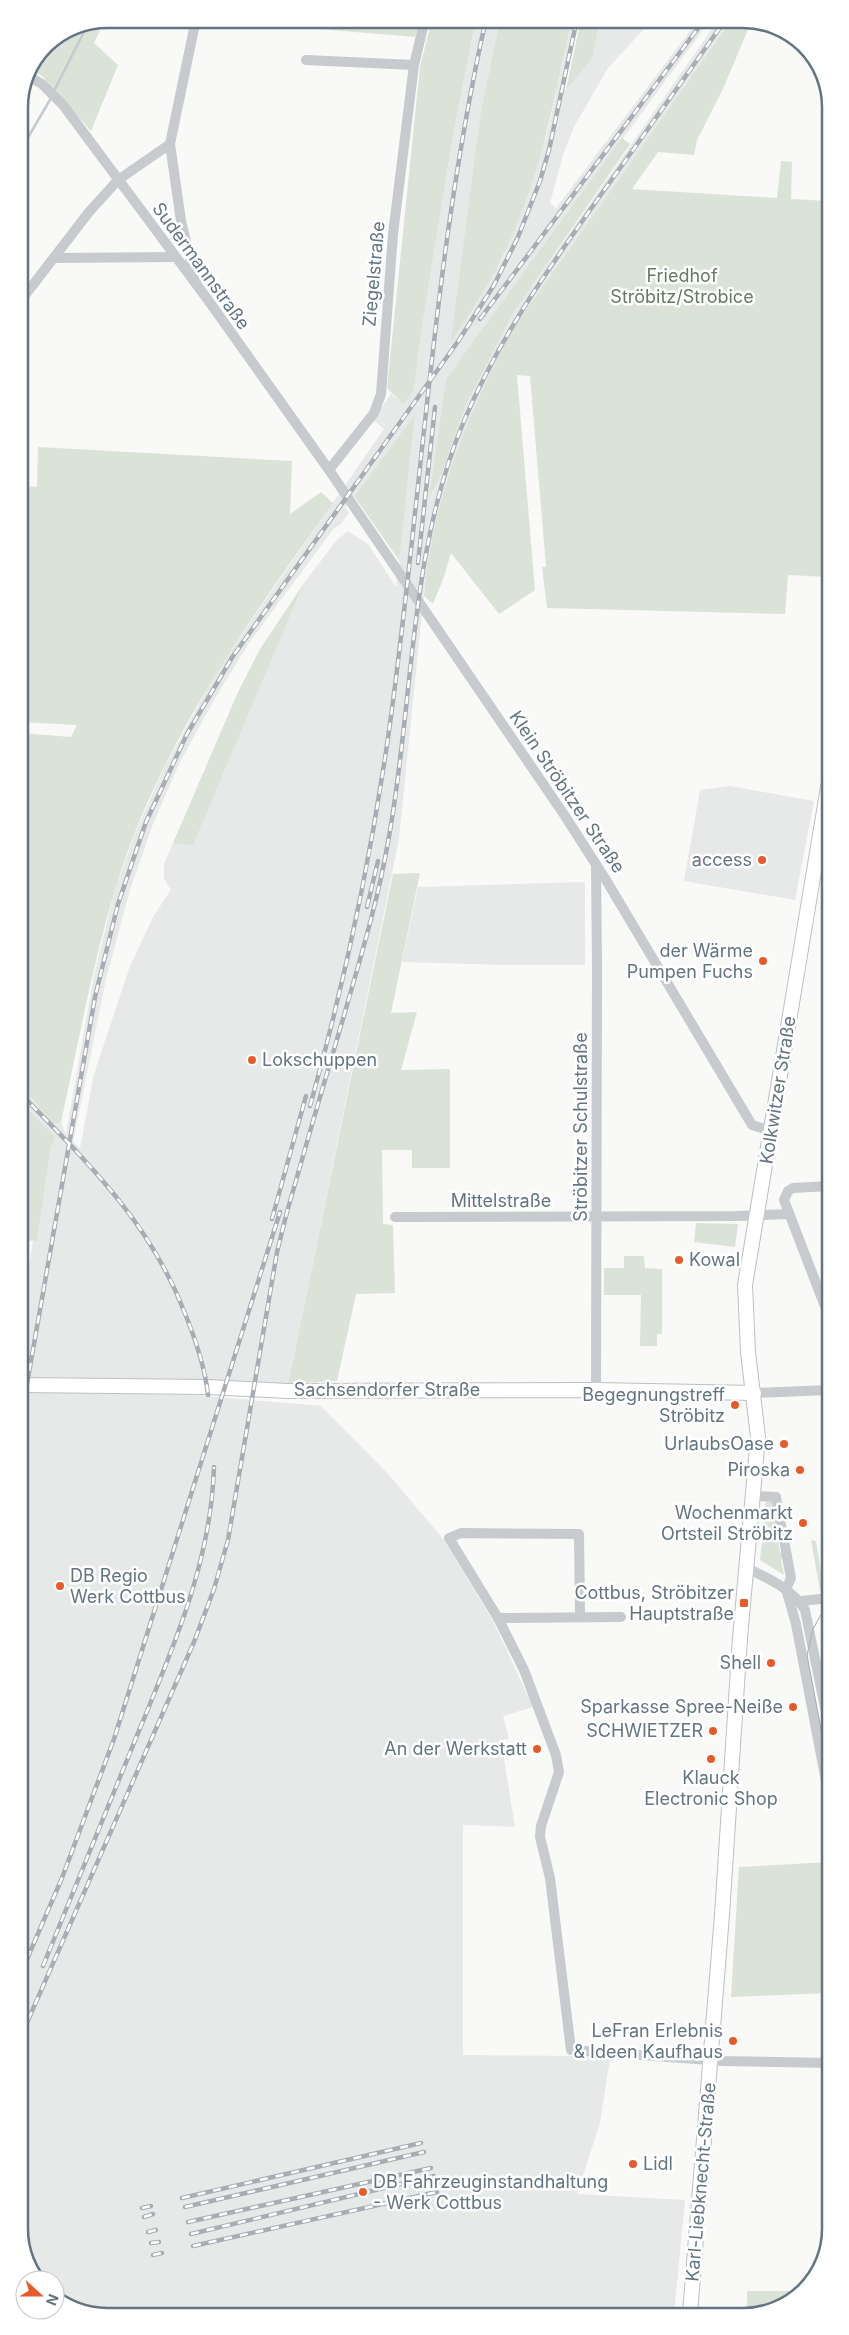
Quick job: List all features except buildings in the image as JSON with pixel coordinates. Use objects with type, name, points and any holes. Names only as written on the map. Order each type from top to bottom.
[{"type":"main road","name":"Kolkwitzer Straße","points":[[754,1393],[748,1352],[745,1285],[822,837]]},
{"type":"main road","name":"Sachsendorfer Straße","points":[[28,1385],[207,1387],[287,1391],[596,1390],[754,1393]]},
{"type":"main road","name":"Karl-Liebknecht-Straße","points":[[691,2308],[754,1496],[758,1437],[754,1393]]},
{"type":"street","points":[[194,28],[170,144],[181,221],[196,286]]},
{"type":"street","name":"Ziegelstraße","points":[[329,470],[374,414],[381,394],[393,234],[414,65],[423,28]]},
{"type":"street","points":[[306,60],[414,65]]},
{"type":"street","name":"Sudermannstraße","points":[[33,79],[42,84],[63,105],[329,470]]},
{"type":"street","points":[[28,291],[89,212],[118,180],[170,144]]},
{"type":"street","points":[[54,258],[175,257]]},
{"type":"street","name":"Klein Ströbitzer Straße","points":[[329,470],[596,863],[752,1125],[771,1131]]},
{"type":"street","name":"Ströbitzer Schulstraße","points":[[596,863],[596,1390]]},
{"type":"street","points":[[822,1186],[793,1188],[788,1191],[784,1200],[822,1299]]},
{"type":"street","name":"Mittelstraße","points":[[394,1217],[597,1217],[789,1214]]},
{"type":"street","points":[[754,1393],[822,1390]]},
{"type":"street","points":[[754,1496],[776,1497],[791,1578],[786,1589]]},
{"type":"street","points":[[580,1616],[579,1534],[461,1534],[449,1538],[498,1618],[524,1670],[556,1755],[559,1772],[541,1826],[540,1837],[550,1878],[571,2050],[711,2060],[822,2063]]},
{"type":"street","points":[[747,1568],[774,1580],[786,1589],[795,1602],[805,1610],[822,1691]]},
{"type":"street","points":[[795,1602],[822,1599]]},
{"type":"street","points":[[795,1602],[796,1624],[822,1760]]},
{"type":"street","points":[[498,1618],[621,1617]]},
{"type":"shaded area","points":[[474,28],[498,28],[481,110],[450,342],[504,256],[525,203],[549,126],[570,28],[577,28],[564,89],[566,90],[593,58],[598,28],[645,28],[608,68],[574,127],[563,155],[550,203],[556,208],[692,28],[704,28],[446,379],[439,439],[434,461],[432,495],[466,405],[512,315],[713,28],[726,28],[517,323],[434,531],[425,583],[399,839],[288,1384],[218,1380],[28,1381],[28,1273],[33,1241],[37,1241],[51,1147],[55,1137],[28,1109],[28,1094],[54,1123],[61,1122],[66,1134],[94,975],[115,889],[137,829],[165,766],[219,667],[384,429],[373,420],[391,394],[403,403],[414,390],[421,333],[454,130]],"holes":[[[415,416],[396,587],[368,544],[348,531],[336,541],[304,583],[193,844],[173,843],[164,864],[164,878],[171,890],[154,915],[130,966],[94,1074],[80,1148],[73,1142],[106,979],[130,890],[153,824],[179,764],[214,700],[249,643],[334,528],[341,524],[349,513],[345,507]]]},
{"type":"shaded area","points":[[730,786],[814,801],[795,900],[684,881],[700,790]]},
{"type":"shaded area","points":[[585,882],[585,965],[402,962],[418,887]]},
{"type":"shaded area","points":[[28,1392],[194,1395],[321,1406],[389,1475],[444,1540],[493,1621],[533,1707],[503,1716],[509,1739],[501,1740],[515,1827],[463,1825],[463,2055],[583,2056],[610,2059],[600,2123],[577,2194],[685,2200],[675,2308],[102,2307],[86,2305],[65,2296],[65,2270],[40,2270],[30,2249],[28,2238]]},
{"type":"green space","points":[[101,28],[94,43],[118,65],[91,131],[42,76],[36,72],[51,51],[63,41],[91,29]]},
{"type":"green space","points":[[306,28],[418,28],[415,37]]},
{"type":"green space","points":[[430,28],[474,28],[454,130],[421,333],[414,390],[403,404],[387,388],[420,67]]},
{"type":"green space","points":[[498,28],[570,28],[545,139],[516,228],[497,267],[450,343],[481,110]]},
{"type":"green space","points":[[579,28],[598,28],[593,58],[566,90]]},
{"type":"green space","name":"Friedhof Ströbitz/Strobice","points":[[726,28],[749,28],[723,89],[697,140],[694,155],[658,152],[632,189],[777,198],[781,161],[792,162],[791,199],[822,201],[822,577],[788,575],[785,614],[547,608],[542,567],[546,567],[530,376],[517,375],[535,590],[499,614],[451,553],[433,604],[424,596],[428,560],[445,489],[469,421],[517,323]]},
{"type":"green space","points":[[622,138],[630,144],[512,315],[466,405],[442,472],[429,499],[446,379]]},
{"type":"green space","points":[[415,415],[400,553],[399,560],[354,496]]},
{"type":"green space","points":[[38,447],[292,461],[290,514],[321,492],[333,503],[238,640],[180,736],[155,786],[133,837],[115,890],[92,977],[61,1122],[54,1124],[28,1094],[28,734],[71,737],[77,725],[28,722],[28,486],[37,487]]},
{"type":"green space","points":[[304,583],[193,845],[173,843],[238,692],[260,649]]},
{"type":"green space","points":[[420,873],[391,1013],[417,1012],[401,1070],[450,1069],[450,1168],[412,1168],[412,1150],[382,1150],[383,1224],[393,1225],[395,1293],[356,1294],[337,1381],[288,1384],[393,874]]},
{"type":"green space","points":[[28,1109],[55,1137],[51,1147],[37,1241],[28,1240]]},
{"type":"green space","points":[[696,1223],[738,1224],[735,1247],[694,1242]]},
{"type":"green space","points":[[624,1256],[644,1256],[645,1268],[662,1269],[662,1334],[657,1334],[657,1346],[640,1346],[641,1295],[604,1295],[604,1268],[624,1268]]},
{"type":"green space","points":[[766,1501],[772,1502],[780,1532],[777,1536],[780,1552],[784,1556],[781,1560],[784,1575],[760,1560]]},
{"type":"green space","points":[[811,1540],[816,1541],[822,1578],[822,1591],[820,1591]]},
{"type":"green space","points":[[822,1862],[822,1993],[731,1997],[739,1867]]},
{"type":"green space","points":[[747,2291],[790,2291],[763,2305],[747,2308]]},
{"type":"waterway","points":[[54,91],[84,31]]},
{"type":"waterway","points":[[28,138],[51,98]]},
{"type":"tram line","points":[[822,1613],[813,1629],[807,1655],[822,1735]]},
{"type":"railway","points":[[310,1106],[345,969],[381,784],[400,648],[430,377],[453,197],[484,28]]},
{"type":"railway","points":[[28,1378],[95,997],[118,904],[146,822],[187,734],[233,656],[459,340],[494,285],[518,237],[540,181],[549,150],[575,28]]},
{"type":"railway","points":[[480,319],[698,28]]},
{"type":"railway","points":[[28,2020],[194,1642],[214,1589],[228,1540],[277,1252],[363,949],[384,864],[403,736],[422,576],[432,523],[446,472],[464,421],[478,389],[528,301],[565,245],[720,28]]},
{"type":"railway","points":[[418,563],[435,407]]},
{"type":"railway","points":[[367,907],[378,861]]},
{"type":"railway","points":[[272,1219],[306,1096]]},
{"type":"railway","points":[[28,1101],[69,1143],[114,1194],[153,1249],[170,1279],[192,1331],[202,1363],[208,1395]]},
{"type":"railway","points":[[28,1957],[62,1878],[114,1739],[280,1212]]},
{"type":"railway","points":[[43,1966],[176,1639],[206,1538],[214,1467]]},
{"type":"railway","points":[[182,2198],[421,2143]]},
{"type":"railway","points":[[185,2207],[424,2152]]},
{"type":"railway","points":[[188,2222],[431,2168]]},
{"type":"railway","points":[[191,2234],[434,2176]]},
{"type":"railway","points":[[193,2246],[437,2192]]},
{"type":"railway","points":[[142,2208],[151,2206]]},
{"type":"railway","points":[[144,2217],[153,2214]]},
{"type":"railway","points":[[148,2232],[156,2230]]},
{"type":"railway","points":[[151,2243],[159,2242]]},
{"type":"railway","points":[[153,2255],[162,2253]]},
{"type":"place","name":"access","points":[[762,860]]},
{"type":"place","name":"der Wärme Pumpen Fuchs","points":[[763,961]]},
{"type":"place","name":"Lokschuppen","points":[[252,1060]]},
{"type":"place","name":"Kowal","points":[[679,1260]]},
{"type":"place","name":"Begegnungstreff Ströbitz","points":[[735,1405]]},
{"type":"place","name":"UrlaubsOase","points":[[784,1444]]},
{"type":"place","name":"Piroska","points":[[800,1470]]},
{"type":"place","name":"Wochenmarkt Ortsteil Ströbitz","points":[[803,1523]]},
{"type":"place","name":"DB Regio Werk Cottbus","points":[[60,1586]]},
{"type":"place","name":"Cottbus, Ströbitzer Hauptstraße","points":[[744,1603]]},
{"type":"place","name":"Shell","points":[[771,1663]]},
{"type":"place","name":"Sparkasse Spree-Neiße","points":[[793,1707]]},
{"type":"place","name":"SCHWIETZER","points":[[713,1731]]},
{"type":"place","name":"An der Werkstatt","points":[[537,1749]]},
{"type":"place","name":"Klauck Electronic Shop","points":[[711,1759]]},
{"type":"place","name":"LeFran Erlebnis & Ideen Kaufhaus","points":[[733,2041]]},
{"type":"place","name":"Lidl","points":[[633,2164]]},
{"type":"place","name":"DB Fahrzeuginstandhaltung - Werk Cottbus","points":[[363,2192]]}]
